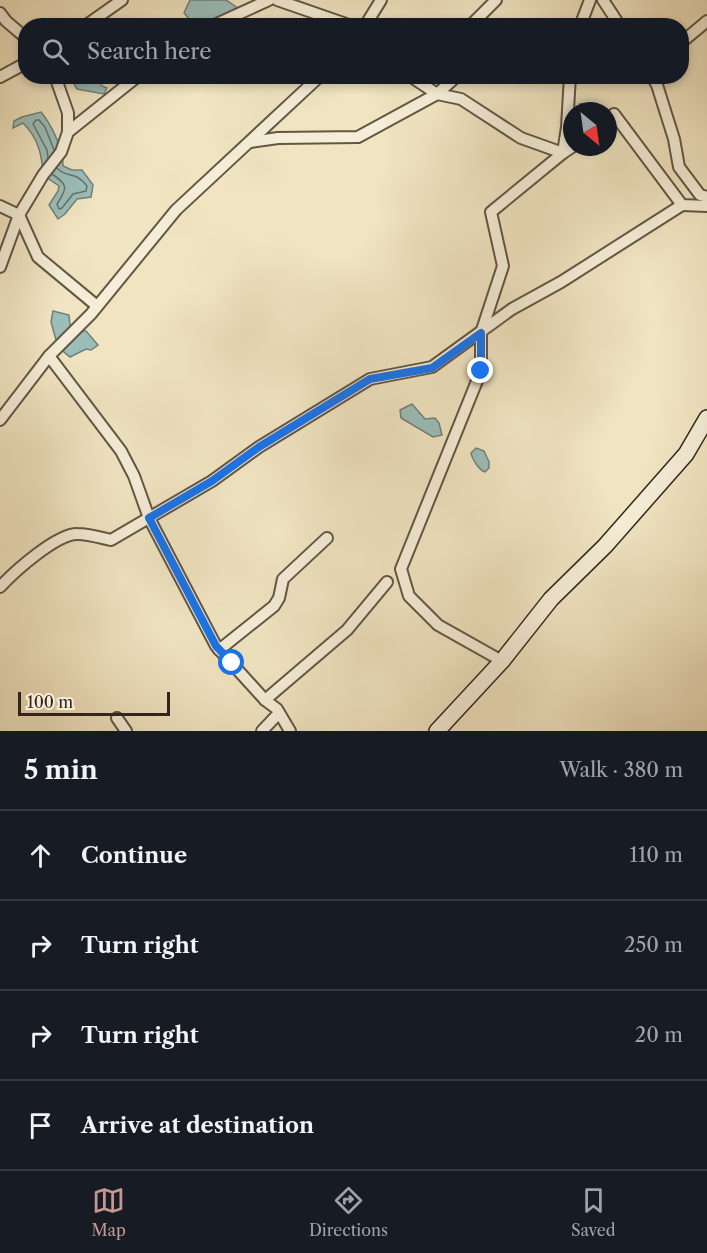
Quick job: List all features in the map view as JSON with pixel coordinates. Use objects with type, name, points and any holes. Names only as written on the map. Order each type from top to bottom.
[{"type":"street","points":[[96,18],[122,0]]},
{"type":"street","points":[[230,18],[269,0]]},
{"type":"street","points":[[277,0],[329,18]]},
{"type":"street","points":[[370,18],[381,0]]},
{"type":"street","points":[[478,18],[496,0]]},
{"type":"street","points":[[583,18],[590,0]]},
{"type":"street","points":[[603,0],[615,18]]},
{"type":"street","points":[[0,13],[18,31]]},
{"type":"street","points":[[689,36],[707,21]]},
{"type":"street","points":[[0,77],[18,67]]},
{"type":"street","points":[[0,267],[19,215],[43,175],[61,152],[68,132],[68,113],[59,84]]},
{"type":"street","points":[[68,132],[128,84]]},
{"type":"street","points":[[0,420],[49,356],[97,306],[176,210],[312,84]]},
{"type":"street","points":[[422,84],[437,94],[461,99],[521,138],[563,149]]},
{"type":"street","points":[[250,142],[278,138],[358,137],[437,94],[448,84]]},
{"type":"street","points":[[568,102],[570,84]]},
{"type":"street","points":[[656,84],[674,139],[679,167],[700,195],[707,197]]},
{"type":"street","points":[[617,118],[682,205]]},
{"type":"street","points":[[502,661],[438,625],[409,596],[400,569],[481,371],[481,333],[503,266],[491,212],[563,154]]},
{"type":"street","points":[[0,587],[19,567],[51,545],[76,533],[111,540],[212,481],[259,447],[370,379],[432,368],[512,309],[561,282],[682,205],[707,206]]},
{"type":"street","points":[[0,206],[19,215],[38,257],[97,306]]},
{"type":"street","points":[[49,356],[121,451],[134,476],[149,518],[219,650],[279,713],[290,731]]},
{"type":"street","points":[[437,731],[502,661],[551,599],[605,546],[686,454],[707,418]]},
{"type":"street","points":[[219,650],[274,606],[279,598],[283,579],[327,538]]},
{"type":"street","points":[[265,699],[347,630],[387,582]]},
{"type":"street","points":[[262,731],[279,713]]},
{"type":"street","points":[[117,718],[126,731]]},
{"type":"water","points":[[190,0],[226,0],[239,9],[238,18],[188,18],[184,13]]},
{"type":"water","points":[[74,84],[101,84],[107,88],[104,94],[77,89]]},
{"type":"water","points":[[41,112],[56,138],[63,166],[72,170],[82,170],[93,185],[91,197],[77,199],[58,219],[49,205],[59,186],[43,175],[42,160],[32,134],[23,123],[13,128],[14,121]]},
{"type":"water","points":[[53,311],[69,315],[73,331],[86,331],[98,345],[91,350],[86,349],[70,357],[58,347],[51,322]]},
{"type":"water","points":[[412,404],[425,419],[435,418],[442,435],[433,437],[401,418],[400,410]]},
{"type":"water","points":[[476,448],[484,451],[489,462],[489,468],[485,472],[478,467],[471,453]]},
{"type":"route","points":[[232,663],[216,646],[149,518],[212,481],[259,447],[370,379],[432,368],[481,333],[481,371]]}]
